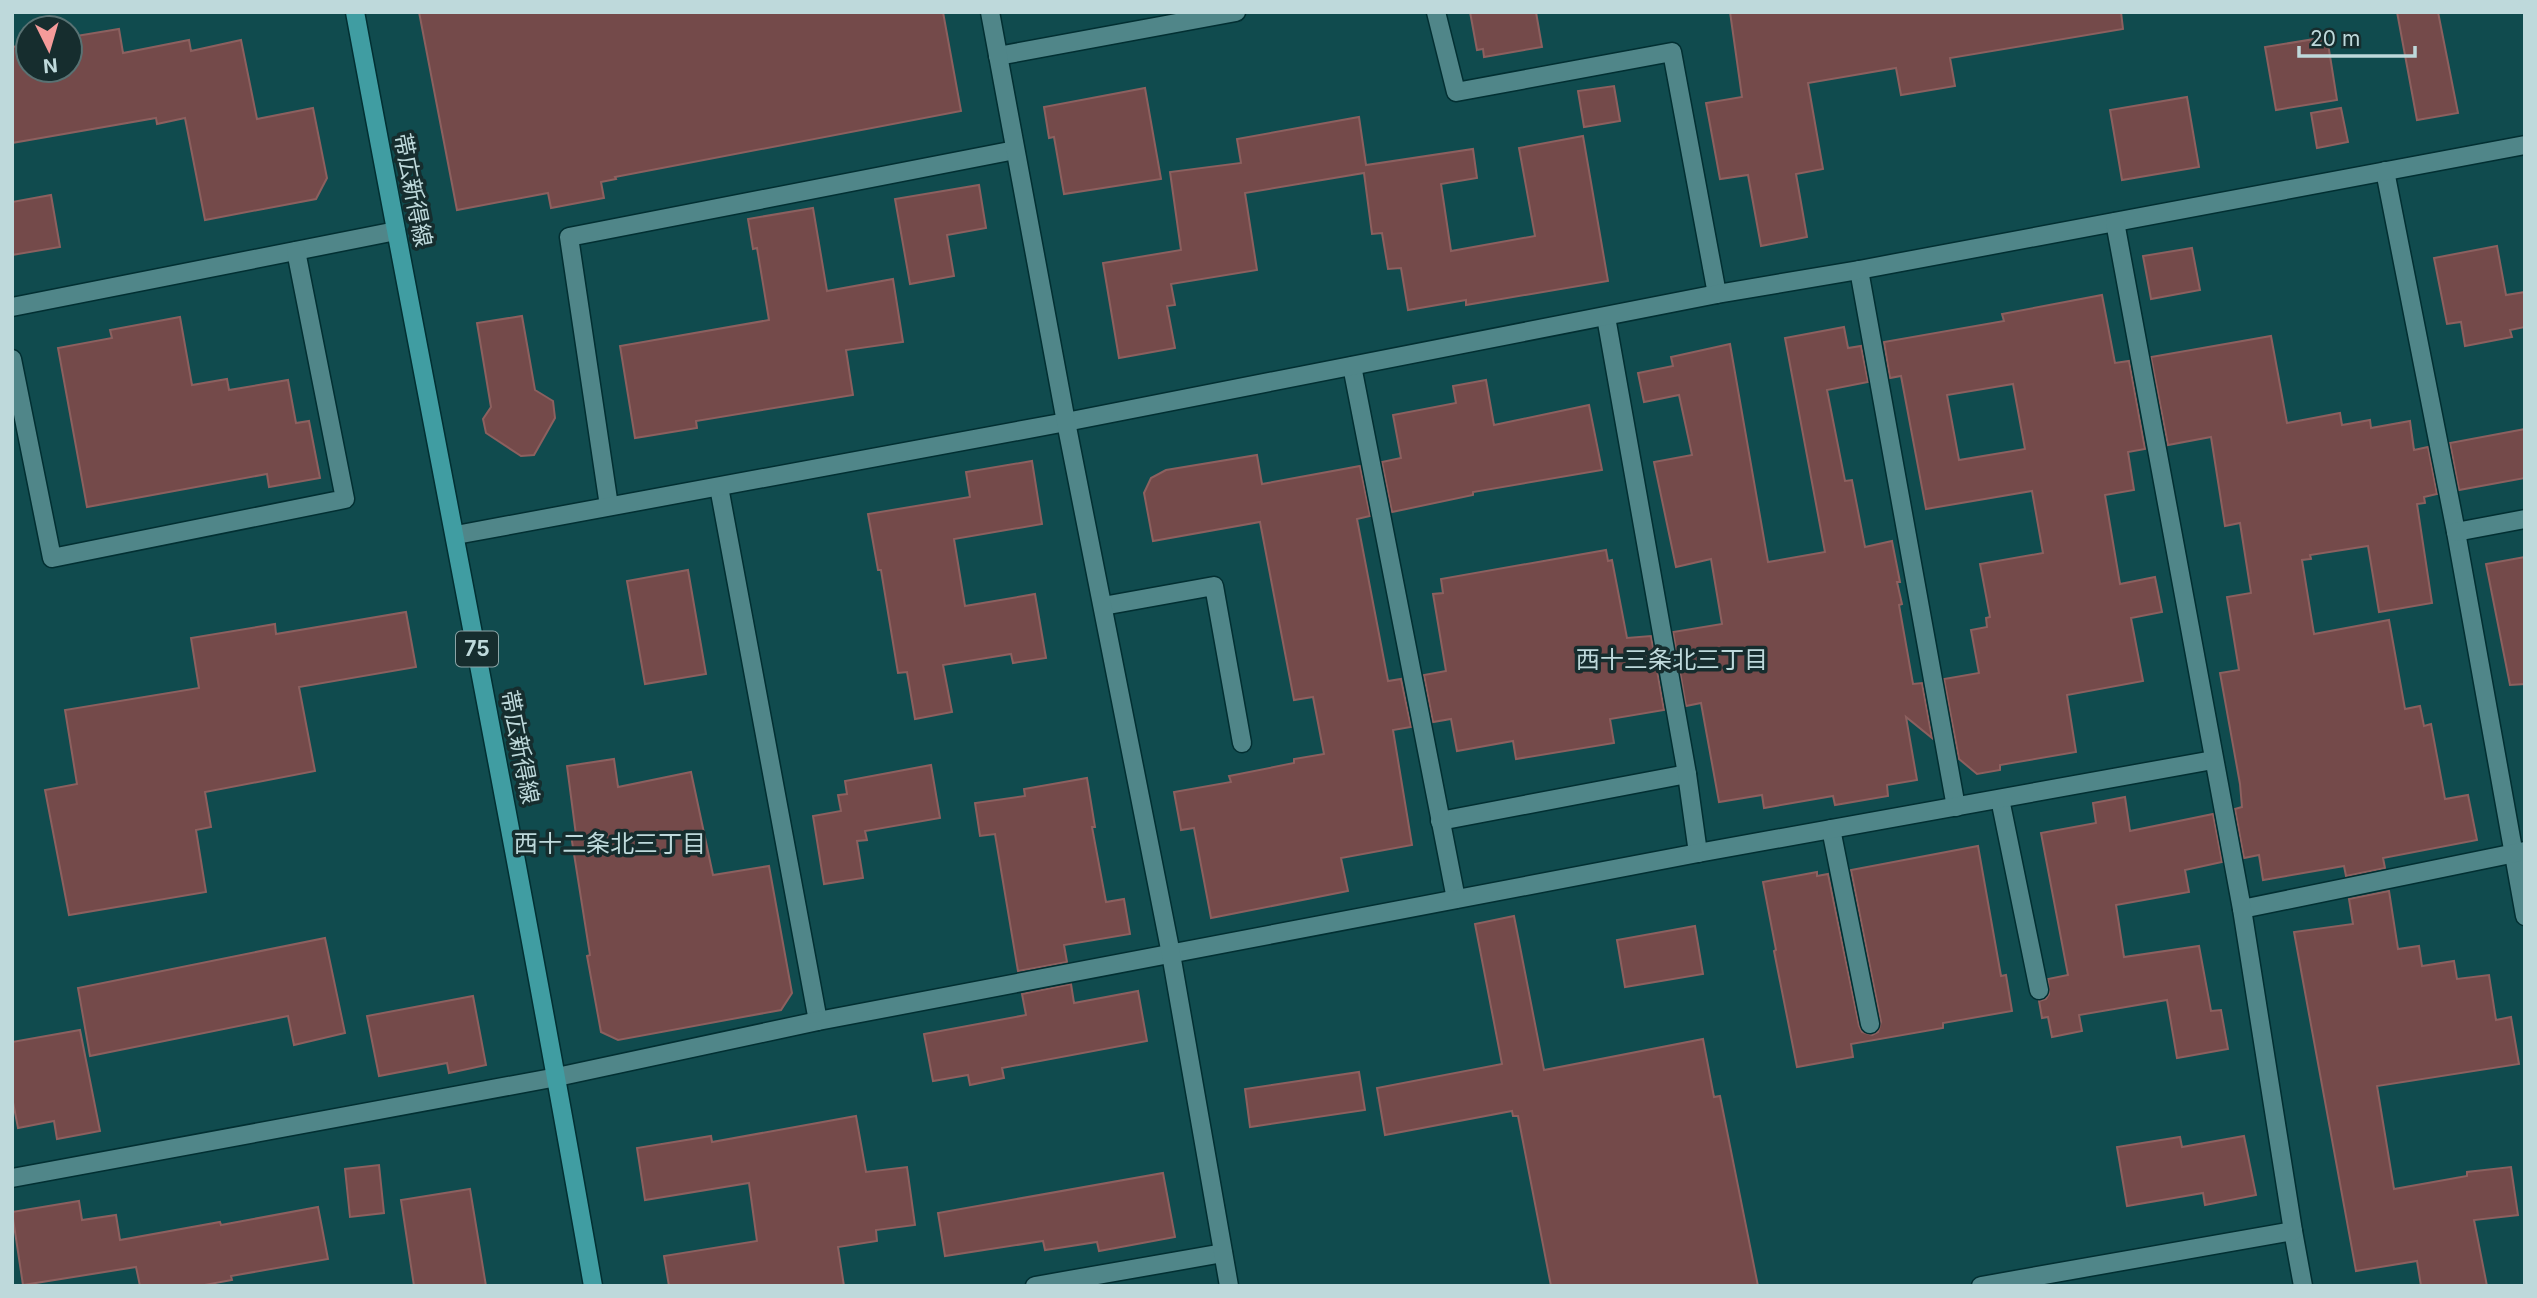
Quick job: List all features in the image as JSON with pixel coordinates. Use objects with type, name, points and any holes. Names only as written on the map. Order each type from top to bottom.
[{"type":"main road","name":"帯広新得線","points":[[355,12],[456,535],[593,1286]]},
{"type":"street","points":[[990,12],[1066,422],[1171,954],[1229,1286]]},
{"type":"street","points":[[998,56],[1236,12]]},
{"type":"street","points":[[1436,12],[1456,92],[1672,52],[1717,294]]},
{"type":"street","points":[[456,535],[1066,422],[1717,294],[1859,270],[2525,145]]},
{"type":"street","points":[[609,506],[569,237],[1015,150]]},
{"type":"street","points":[[2385,171],[2519,852],[2525,916]]},
{"type":"street","points":[[2115,222],[2242,909],[2303,1286]]},
{"type":"street","points":[[12,307],[396,231]]},
{"type":"street","points":[[12,359],[52,558],[345,499],[296,251]]},
{"type":"street","points":[[1859,270],[1956,807]]},
{"type":"street","points":[[1606,317],[1687,774],[1698,853]]},
{"type":"street","points":[[1352,366],[1455,899]]},
{"type":"street","points":[[719,487],[818,1021]]},
{"type":"street","points":[[2456,532],[2525,519]]},
{"type":"street","points":[[1103,606],[1214,586],[1242,743]]},
{"type":"street","points":[[12,1178],[556,1077],[818,1021],[1455,899],[2213,760]]},
{"type":"street","points":[[1440,821],[1687,774]]},
{"type":"street","points":[[2000,799],[2039,990]]},
{"type":"street","points":[[1831,830],[1870,1024]]},
{"type":"street","points":[[2242,909],[2519,852]]},
{"type":"street","points":[[1981,1286],[2293,1231]]},
{"type":"street","points":[[1034,1286],[1223,1252]]},
{"type":"building","points":[[419,12],[943,12],[961,111],[615,177],[616,179],[601,182],[604,198],[551,208],[548,193],[457,210]]},
{"type":"building","points":[[1470,12],[1536,12],[1542,47],[1484,57],[1483,49],[1477,50]]},
{"type":"building","points":[[1730,12],[2121,12],[2123,29],[1950,58],[1955,86],[1901,95],[1896,68],[1808,83],[1823,169],[1796,174],[1807,237],[1761,246],[1748,175],[1720,179],[1706,103],[1742,97]]},
{"type":"building","points":[[2397,12],[2438,12],[2458,113],[2417,120]]},
{"type":"building","points":[[119,29],[123,53],[189,40],[191,51],[241,40],[257,119],[313,108],[327,178],[316,199],[205,220],[185,118],[157,124],[156,118],[12,143],[12,47],[14,84],[84,84],[84,35]]},
{"type":"building","points":[[2327,37],[2337,100],[2276,110],[2265,47]]},
{"type":"building","points":[[1614,86],[1620,121],[1584,127],[1578,91]]},
{"type":"building","points":[[1145,88],[1161,179],[1064,194],[1054,137],[1049,138],[1044,107]]},
{"type":"building","points":[[2187,97],[2199,167],[2122,180],[2110,110]]},
{"type":"building","points":[[2341,108],[2348,142],[2317,148],[2311,113]]},
{"type":"building","points":[[1359,117],[1366,165],[1473,149],[1477,178],[1441,184],[1451,251],[1535,236],[1519,148],[1583,136],[1608,281],[1466,305],[1466,300],[1408,310],[1401,268],[1388,269],[1382,233],[1372,234],[1364,173],[1245,193],[1257,270],[1171,284],[1175,305],[1167,306],[1175,348],[1119,358],[1103,263],[1181,250],[1170,172],[1241,163],[1237,139]]},
{"type":"building","points":[[979,185],[986,228],[947,235],[954,276],[910,284],[895,199]]},
{"type":"building","points":[[51,195],[60,247],[12,255],[12,202]]},
{"type":"building","points":[[813,208],[827,291],[893,279],[903,342],[846,350],[853,395],[696,421],[697,428],[635,438],[620,346],[769,320],[757,248],[753,249],[748,219]]},
{"type":"building","points":[[2497,246],[2506,295],[2525,292],[2525,327],[2510,330],[2512,337],[2465,346],[2461,322],[2447,324],[2434,258]]},
{"type":"building","points":[[2192,248],[2200,290],[2151,299],[2143,256]]},
{"type":"building","points":[[2102,295],[2115,363],[2129,361],[2145,449],[2128,452],[2134,490],[2105,495],[2120,584],[2155,577],[2162,612],[2131,618],[2143,681],[2067,695],[2076,752],[2000,765],[2000,770],[1977,774],[1959,759],[1944,679],[1979,673],[1971,630],[1987,627],[1986,618],[1990,617],[1980,564],[2043,553],[2032,491],[1926,509],[1901,376],[1890,378],[1884,342],[2004,321],[2002,314]],"holes":[[[2013,384],[2025,449],[1959,460],[1947,395]]]},
{"type":"building","points":[[522,316],[535,390],[553,401],[555,418],[534,455],[521,456],[486,433],[483,419],[491,407],[477,323]]},
{"type":"building","points":[[180,317],[192,385],[227,379],[229,390],[288,380],[296,423],[309,421],[320,478],[269,487],[267,474],[87,507],[58,348],[112,338],[110,330]]},
{"type":"building","points":[[1844,327],[1848,348],[1861,346],[1868,382],[1827,390],[1845,481],[1852,480],[1865,547],[1892,541],[1900,582],[1897,582],[1902,604],[1899,605],[1913,684],[1922,683],[1932,738],[1906,717],[1917,780],[1887,785],[1888,796],[1835,805],[1833,796],[1764,808],[1762,795],[1719,802],[1701,703],[1686,706],[1673,632],[1722,624],[1711,559],[1676,567],[1654,462],[1692,455],[1679,395],[1644,402],[1638,373],[1673,366],[1671,357],[1730,344],[1768,562],[1825,552],[1785,338]]},
{"type":"building","points":[[2271,336],[2287,423],[2340,413],[2342,425],[2370,420],[2371,428],[2410,421],[2414,450],[2428,447],[2437,494],[2424,497],[2425,503],[2417,504],[2432,603],[2379,612],[2368,546],[2310,555],[2311,559],[2302,560],[2314,634],[2389,620],[2405,709],[2420,706],[2424,726],[2431,724],[2445,799],[2468,795],[2477,840],[2383,858],[2385,868],[2346,876],[2344,866],[2263,880],[2259,855],[2244,858],[2235,809],[2242,807],[2240,784],[2220,673],[2239,670],[2227,597],[2251,593],[2240,523],[2225,526],[2211,437],[2168,445],[2151,357]]},
{"type":"building","points":[[1486,380],[1494,425],[1589,405],[1602,470],[1473,492],[1473,495],[1392,512],[1382,462],[1401,458],[1393,415],[1456,403],[1453,386]]},
{"type":"building","points":[[2525,429],[2525,478],[2459,490],[2450,443]]},
{"type":"building","points":[[1257,455],[1262,484],[1360,466],[1370,516],[1357,519],[1388,681],[1401,679],[1411,727],[1393,730],[1412,845],[1341,858],[1348,891],[1211,918],[1194,828],[1181,830],[1174,792],[1231,782],[1229,776],[1324,754],[1313,697],[1294,700],[1260,522],[1153,541],[1144,493],[1151,478],[1166,470]]},
{"type":"building","points":[[1032,461],[1042,524],[954,539],[965,606],[1035,594],[1046,658],[1013,663],[1011,654],[943,665],[952,712],[915,719],[907,672],[898,673],[881,570],[878,570],[868,514],[970,497],[966,472]]},
{"type":"building","points":[[1606,550],[1608,561],[1612,560],[1627,638],[1651,636],[1664,710],[1610,719],[1614,743],[1516,759],[1513,741],[1457,751],[1451,719],[1433,722],[1424,675],[1446,671],[1433,594],[1443,593],[1441,579]]},
{"type":"building","points":[[2525,557],[2525,684],[2510,685],[2486,564]]},
{"type":"building","points":[[688,570],[706,674],[645,684],[627,581]]},
{"type":"building","points":[[406,612],[416,667],[299,687],[315,771],[205,792],[211,827],[196,830],[206,892],[69,915],[45,790],[77,784],[65,710],[199,688],[191,638],[275,624],[276,634]]},
{"type":"building","points":[[614,759],[618,787],[691,772],[713,875],[769,866],[792,993],[781,1010],[618,1040],[601,1032],[587,956],[590,955],[571,835],[576,835],[567,766]]},
{"type":"building","points":[[931,765],[940,818],[865,831],[867,840],[857,841],[863,878],[824,884],[813,816],[841,811],[838,795],[847,794],[845,781]]},
{"type":"building","points":[[1087,778],[1095,827],[1092,827],[1106,902],[1124,899],[1130,934],[1064,945],[1067,962],[1018,971],[995,834],[980,836],[975,803],[1025,796],[1024,789]]},
{"type":"building","points":[[2125,797],[2130,831],[2213,814],[2222,862],[2185,870],[2189,892],[2116,905],[2124,957],[2199,946],[2211,1011],[2221,1010],[2228,1049],[2177,1058],[2167,1000],[2079,1015],[2082,1031],[2052,1037],[2048,1017],[2042,1018],[2039,1001],[2046,999],[2049,994],[2048,979],[2068,975],[2041,833],[2096,823],[2093,803]]},
{"type":"building","points":[[1978,846],[2001,976],[2006,975],[2012,1011],[1943,1023],[1943,1028],[1851,1044],[1853,1057],[1797,1067],[1763,882],[1817,872],[1817,876],[1828,874],[1859,1026],[1862,1032],[1872,1035],[1878,1032],[1881,1022],[1851,870]]},
{"type":"building","points":[[2389,891],[2398,949],[2419,946],[2422,966],[2454,961],[2457,979],[2489,975],[2496,1020],[2511,1017],[2519,1064],[2377,1086],[2394,1189],[2467,1176],[2467,1172],[2511,1167],[2518,1215],[2474,1220],[2487,1286],[2421,1286],[2417,1261],[2356,1271],[2294,932],[2353,924],[2349,899]]},
{"type":"building","points":[[1514,916],[1544,1070],[1703,1039],[1714,1097],[1720,1096],[1758,1286],[1551,1286],[1518,1116],[1513,1116],[1512,1111],[1385,1135],[1377,1088],[1502,1064],[1475,924]]},
{"type":"building","points":[[1695,926],[1703,974],[1625,987],[1617,940]]},
{"type":"building","points":[[325,938],[345,1033],[294,1045],[288,1016],[90,1056],[78,988]]},
{"type":"building","points":[[1071,984],[1074,1003],[1138,991],[1147,1041],[1002,1068],[1004,1078],[970,1085],[968,1075],[933,1081],[924,1034],[1026,1015],[1022,994]]},
{"type":"building","points":[[473,996],[486,1065],[449,1073],[447,1063],[379,1076],[367,1016]]},
{"type":"building","points":[[80,1030],[100,1131],[57,1139],[54,1121],[18,1128],[12,1097],[12,1042]]},
{"type":"building","points":[[1359,1072],[1365,1110],[1250,1127],[1245,1089]]},
{"type":"building","points":[[856,1116],[866,1172],[907,1167],[915,1225],[876,1230],[877,1241],[838,1247],[844,1286],[669,1286],[664,1256],[757,1241],[749,1183],[645,1200],[637,1148],[711,1136],[712,1142]]},
{"type":"building","points":[[2244,1136],[2256,1195],[2205,1205],[2203,1193],[2127,1206],[2117,1147],[2180,1137],[2182,1147]]},
{"type":"building","points":[[379,1165],[384,1213],[350,1217],[345,1169]]},
{"type":"building","points":[[1163,1173],[1175,1237],[1099,1251],[1097,1242],[1045,1250],[1043,1241],[945,1256],[938,1213]]},
{"type":"building","points":[[470,1189],[486,1286],[414,1286],[401,1200]]},
{"type":"building","points":[[79,1201],[82,1220],[116,1215],[120,1240],[318,1207],[328,1259],[231,1276],[232,1280],[199,1286],[140,1286],[136,1267],[23,1285],[12,1212]]},
{"type":"district","name":"西十三条北三丁目","points":[[1672,660]]},
{"type":"district","name":"西十二条北三丁目","points":[[610,844]]}]
